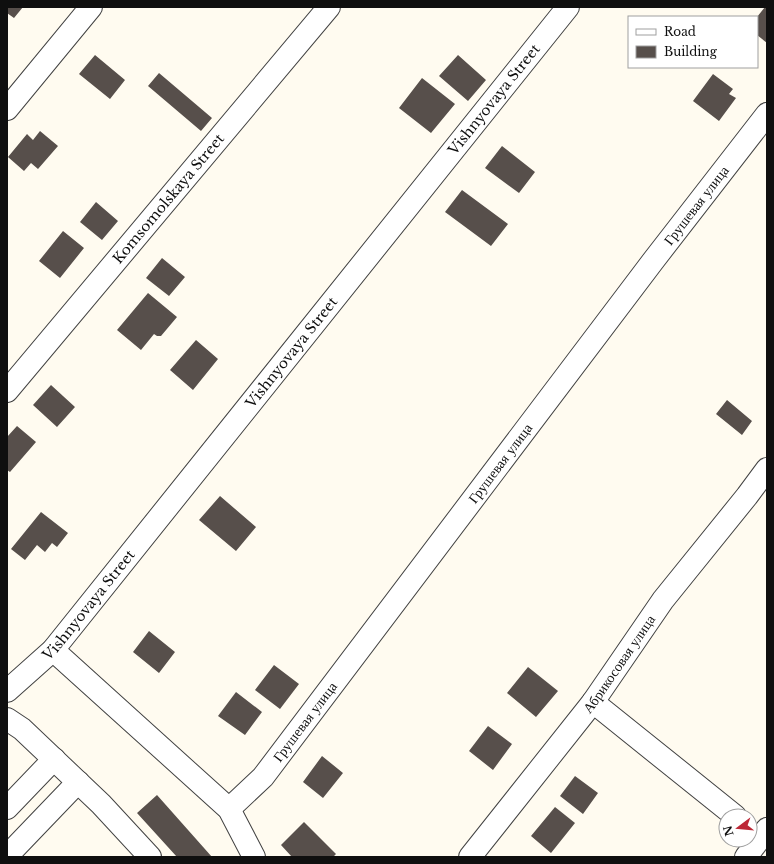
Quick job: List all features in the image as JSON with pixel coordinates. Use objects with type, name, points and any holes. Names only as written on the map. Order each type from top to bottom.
[{"type":"street","points":[[7,109],[91,7]]},
{"type":"street","name":"Komsomolskaya Street","points":[[7,391],[329,7]]},
{"type":"street","name":"Vishnyovaya Street","points":[[7,691],[53,650],[568,7]]},
{"type":"street","name":"Грушевая улица","points":[[229,809],[262,777],[653,260],[767,114]]},
{"type":"street","name":"Абрикосовая улица","points":[[470,857],[594,702],[663,600],[767,469]]},
{"type":"street","points":[[53,650],[229,809],[254,857]]},
{"type":"street","points":[[594,702],[725,808]]},
{"type":"street","points":[[7,719],[22,729],[101,804],[150,857]]},
{"type":"street","points":[[7,808],[54,759]]},
{"type":"street","points":[[7,856],[78,782]]},
{"type":"street","points":[[746,857],[761,834]]},
{"type":"building","points":[[7,7],[23,7],[14,18],[7,13]]},
{"type":"building","points":[[765,7],[767,8],[767,43],[758,36],[758,16]]},
{"type":"building","points":[[95,55],[125,80],[110,99],[79,74]]},
{"type":"building","points":[[458,55],[486,80],[468,101],[439,76]]},
{"type":"building","points":[[159,73],[212,118],[201,131],[148,86]]},
{"type":"building","points":[[713,74],[733,89],[729,94],[736,98],[719,121],[693,101]]},
{"type":"building","points":[[422,78],[455,104],[431,133],[399,108]]},
{"type":"building","points":[[40,131],[58,146],[38,169],[31,163],[24,171],[8,157],[27,134],[33,140]]},
{"type":"building","points":[[502,146],[535,172],[519,193],[485,168]]},
{"type":"building","points":[[462,190],[508,224],[491,246],[445,212]]},
{"type":"building","points":[[96,202],[118,221],[102,240],[80,222]]},
{"type":"building","points":[[63,231],[84,248],[60,278],[39,261]]},
{"type":"building","points":[[162,258],[185,277],[169,296],[146,278]]},
{"type":"building","points":[[148,293],[177,317],[161,336],[154,334],[141,350],[117,330]]},
{"type":"building","points":[[196,340],[218,359],[193,390],[170,370]]},
{"type":"building","points":[[51,385],[75,407],[57,427],[33,405]]},
{"type":"building","points":[[727,400],[752,421],[742,435],[716,414]]},
{"type":"building","points":[[17,426],[36,442],[10,472],[7,470],[7,437]]},
{"type":"building","points":[[220,496],[256,527],[236,551],[199,520]]},
{"type":"building","points":[[41,512],[68,533],[57,547],[52,543],[45,552],[37,545],[25,560],[11,549]]},
{"type":"building","points":[[149,631],[175,652],[159,673],[133,652]]},
{"type":"building","points":[[274,665],[299,684],[280,709],[255,690]]},
{"type":"building","points":[[528,667],[558,691],[536,717],[507,693]]},
{"type":"building","points":[[236,692],[262,712],[245,735],[218,716]]},
{"type":"building","points":[[488,726],[512,744],[493,770],[469,751]]},
{"type":"building","points":[[322,756],[343,773],[323,798],[303,782]]},
{"type":"building","points":[[575,776],[598,793],[583,814],[560,796]]},
{"type":"building","points":[[157,795],[212,857],[177,857],[137,813]]},
{"type":"building","points":[[555,807],[575,823],[551,853],[531,836]]},
{"type":"building","points":[[304,822],[336,854],[333,857],[292,857],[281,845]]}]
